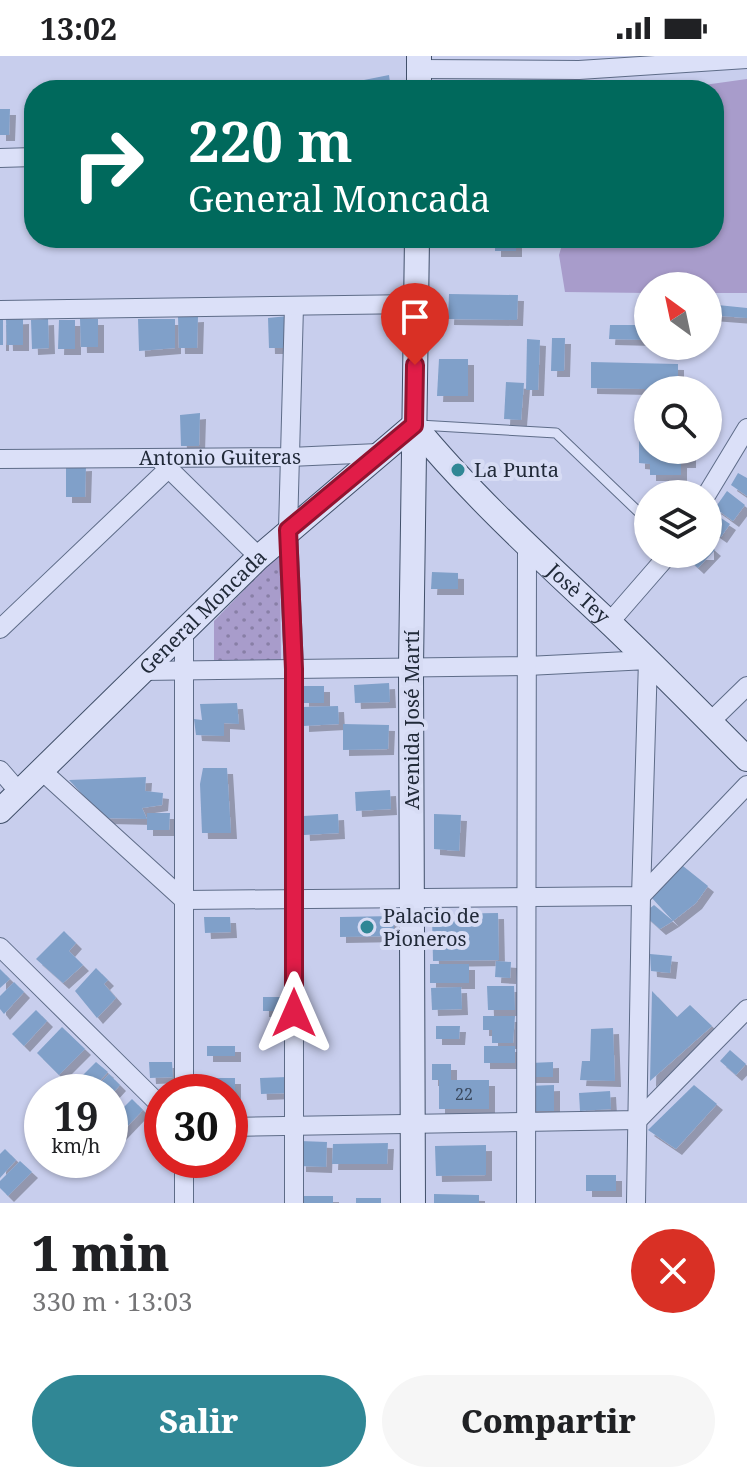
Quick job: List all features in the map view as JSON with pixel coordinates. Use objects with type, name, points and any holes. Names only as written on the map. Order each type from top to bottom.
[{"type":"street","points":[[419,72],[579,63],[747,59]]},
{"type":"street","points":[[0,158],[24,157]]},
{"type":"street","name":"Avenida José Martí","points":[[413,1203],[411,667],[417,248]]},
{"type":"street","points":[[0,310],[416,304]]},
{"type":"street","points":[[294,306],[288,530],[294,669],[294,1203]]},
{"type":"street","name":"General Moncada","points":[[0,811],[259,557],[414,425]]},
{"type":"street","name":"Josè Tey","points":[[414,425],[527,545],[747,759]]},
{"type":"street","points":[[715,480],[747,428]]},
{"type":"street","name":"Antonio Guiteras","points":[[0,459],[163,463],[378,453],[440,456]]},
{"type":"street","points":[[0,629],[163,463],[259,557]]},
{"type":"street","points":[[526,1203],[527,545]]},
{"type":"street","points":[[609,623],[657,568]]},
{"type":"street","points":[[184,630],[184,1074]]},
{"type":"street","points":[[142,671],[527,666],[648,660],[636,1203]]},
{"type":"street","points":[[710,722],[747,686]]},
{"type":"street","points":[[0,770],[19,792]]},
{"type":"street","points":[[41,770],[184,900],[641,896],[747,785]]},
{"type":"street","points":[[0,947],[144,1089]]},
{"type":"street","points":[[248,1127],[638,1120],[747,1009]]},
{"type":"street","points":[[184,1178],[184,1203]]},
{"type":"lane","points":[[414,425],[556,433],[634,508]]},
{"type":"shaded area","points":[[747,79],[747,293],[722,293],[722,272],[634,272],[634,293],[565,292],[559,255],[561,248],[724,248],[724,82]]},
{"type":"shaded area","points":[[280,553],[281,661],[214,661],[214,621]]},
{"type":"building","points":[[389,75],[390,80],[364,80]]},
{"type":"building","points":[[0,109],[10,109],[9,135],[0,135]]},
{"type":"building","points":[[495,248],[516,248],[516,251],[495,251]]},
{"type":"building","points":[[449,294],[518,295],[517,320],[448,319]]},
{"type":"building","points":[[722,305],[747,308],[747,318],[722,316]]},
{"type":"building","points":[[198,316],[197,348],[179,348],[178,317]]},
{"type":"building","points":[[288,316],[288,348],[269,348],[268,318]]},
{"type":"building","points":[[23,318],[23,345],[7,345],[6,319]]},
{"type":"building","points":[[0,319],[3,319],[3,345],[0,345]]},
{"type":"building","points":[[48,319],[49,348],[32,349],[31,320]]},
{"type":"building","points":[[80,319],[98,319],[98,347],[81,347]]},
{"type":"building","points":[[138,319],[175,319],[175,348],[139,351]]},
{"type":"building","points":[[59,320],[75,320],[75,349],[58,349]]},
{"type":"building","points":[[610,325],[634,325],[634,340],[609,339]]},
{"type":"building","points":[[552,338],[565,338],[564,371],[551,371]]},
{"type":"building","points":[[527,339],[540,340],[538,390],[526,390]]},
{"type":"building","points":[[439,359],[468,359],[468,396],[437,396]]},
{"type":"building","points":[[591,362],[678,364],[678,376],[634,376],[634,389],[591,388]]},
{"type":"building","points":[[506,382],[524,383],[521,420],[504,419]]},
{"type":"building","points":[[200,413],[199,446],[181,446],[180,415]]},
{"type":"building","points":[[650,464],[681,464],[681,475],[650,475]]},
{"type":"building","points":[[86,465],[85,497],[66,497],[66,466]]},
{"type":"building","points":[[738,473],[747,478],[747,496],[731,485]]},
{"type":"building","points":[[727,491],[745,505],[733,521],[722,513],[722,498]]},
{"type":"building","points":[[722,519],[730,524],[722,536]]},
{"type":"building","points":[[432,572],[458,573],[458,589],[431,589]]},
{"type":"building","points":[[389,683],[390,702],[355,703],[354,685]]},
{"type":"building","points":[[303,686],[324,686],[324,703],[303,703]]},
{"type":"building","points":[[237,703],[239,724],[224,723],[224,736],[196,735],[194,719],[202,720],[200,704]]},
{"type":"building","points":[[338,706],[339,724],[303,726],[303,707]]},
{"type":"building","points":[[343,724],[389,725],[388,749],[343,750]]},
{"type":"building","points":[[203,768],[227,768],[231,833],[202,833],[200,784]]},
{"type":"building","points":[[146,777],[145,791],[163,793],[162,805],[142,808],[147,819],[105,818],[69,780]]},
{"type":"building","points":[[390,790],[391,809],[356,811],[355,792]]},
{"type":"building","points":[[147,813],[170,813],[169,830],[147,830]]},
{"type":"building","points":[[338,814],[339,833],[304,835],[303,816]]},
{"type":"building","points":[[434,814],[461,815],[459,851],[434,849]]},
{"type":"building","points":[[683,866],[708,886],[696,903],[673,921],[651,897]]},
{"type":"building","points":[[654,905],[673,921],[660,929],[643,914]]},
{"type":"building","points":[[498,913],[499,960],[433,961],[432,914]]},
{"type":"building","name":"Palacio de Pioneros","points":[[394,916],[394,936],[340,937],[340,917]]},
{"type":"building","points":[[204,917],[230,917],[231,932],[205,933]]},
{"type":"building","points":[[64,931],[76,943],[69,951],[83,965],[63,983],[36,959]]},
{"type":"building","points":[[650,954],[672,956],[670,973],[651,971]]},
{"type":"building","points":[[496,961],[511,962],[510,978],[495,977]]},
{"type":"building","points":[[430,964],[469,964],[469,983],[430,983]]},
{"type":"building","points":[[96,968],[108,980],[104,984],[116,998],[97,1018],[75,991]]},
{"type":"building","points":[[0,969],[10,979],[0,988]]},
{"type":"building","points":[[14,982],[24,992],[4,1014],[0,1009],[0,996]]},
{"type":"building","points":[[487,986],[514,986],[515,1010],[488,1010]]},
{"type":"building","points":[[461,987],[462,1009],[432,1010],[431,988]]},
{"type":"building","points":[[652,991],[677,1017],[690,1005],[712,1026],[650,1081]]},
{"type":"building","points":[[263,997],[284,997],[284,1011],[263,1011]]},
{"type":"building","points":[[36,1010],[47,1021],[24,1046],[12,1034]]},
{"type":"building","points":[[483,1016],[515,1016],[513,1043],[492,1043],[492,1030],[483,1030]]},
{"type":"building","points":[[436,1026],[460,1026],[459,1039],[436,1039]]},
{"type":"building","points":[[62,1027],[85,1049],[60,1074],[37,1053]]},
{"type":"building","points":[[613,1028],[615,1081],[580,1080],[582,1061],[590,1061],[591,1029]]},
{"type":"building","points":[[207,1046],[235,1046],[235,1056],[207,1056]]},
{"type":"building","points":[[484,1046],[515,1046],[515,1063],[484,1063]]},
{"type":"building","points":[[730,1050],[746,1064],[736,1075],[720,1061]]},
{"type":"building","points":[[96,1062],[108,1072],[106,1074],[84,1074]]},
{"type":"building","points":[[149,1062],[172,1062],[173,1074],[150,1074]]},
{"type":"building","points":[[553,1062],[553,1077],[530,1077],[530,1063]]},
{"type":"building","points":[[432,1064],[451,1064],[451,1080],[489,1080],[489,1109],[439,1109],[439,1080],[432,1080]]},
{"type":"building","points":[[287,1077],[288,1093],[261,1094],[260,1078]]},
{"type":"building","points":[[554,1085],[554,1111],[530,1111],[528,1086]]},
{"type":"building","points":[[694,1085],[717,1104],[676,1149],[648,1130]]},
{"type":"building","points":[[610,1091],[611,1109],[580,1111],[579,1093]]},
{"type":"building","points":[[132,1099],[143,1110],[128,1126],[128,1103]]},
{"type":"building","points":[[300,1141],[327,1142],[326,1167],[300,1166]]},
{"type":"building","points":[[388,1143],[387,1164],[332,1164],[333,1144]]},
{"type":"building","points":[[486,1145],[486,1175],[436,1176],[435,1146]]},
{"type":"building","points":[[5,1149],[16,1160],[0,1178],[0,1154]]},
{"type":"building","points":[[20,1161],[24,1165],[26,1178],[8,1196],[0,1188],[0,1181]]},
{"type":"building","points":[[586,1175],[616,1175],[616,1191],[586,1191]]},
{"type":"building","points":[[434,1194],[479,1195],[479,1203],[434,1203]]},
{"type":"building","points":[[303,1196],[333,1196],[333,1203],[303,1203]]},
{"type":"building","points":[[356,1198],[381,1198],[381,1203],[356,1203]]},
{"type":"place","name":"La Punta","points":[[458,470]]},
{"type":"place","name":"Palacio de Pioneros","points":[[367,927]]},
{"type":"route","points":[[294,1013],[294,669],[288,530],[414,425],[415,365]]}]
